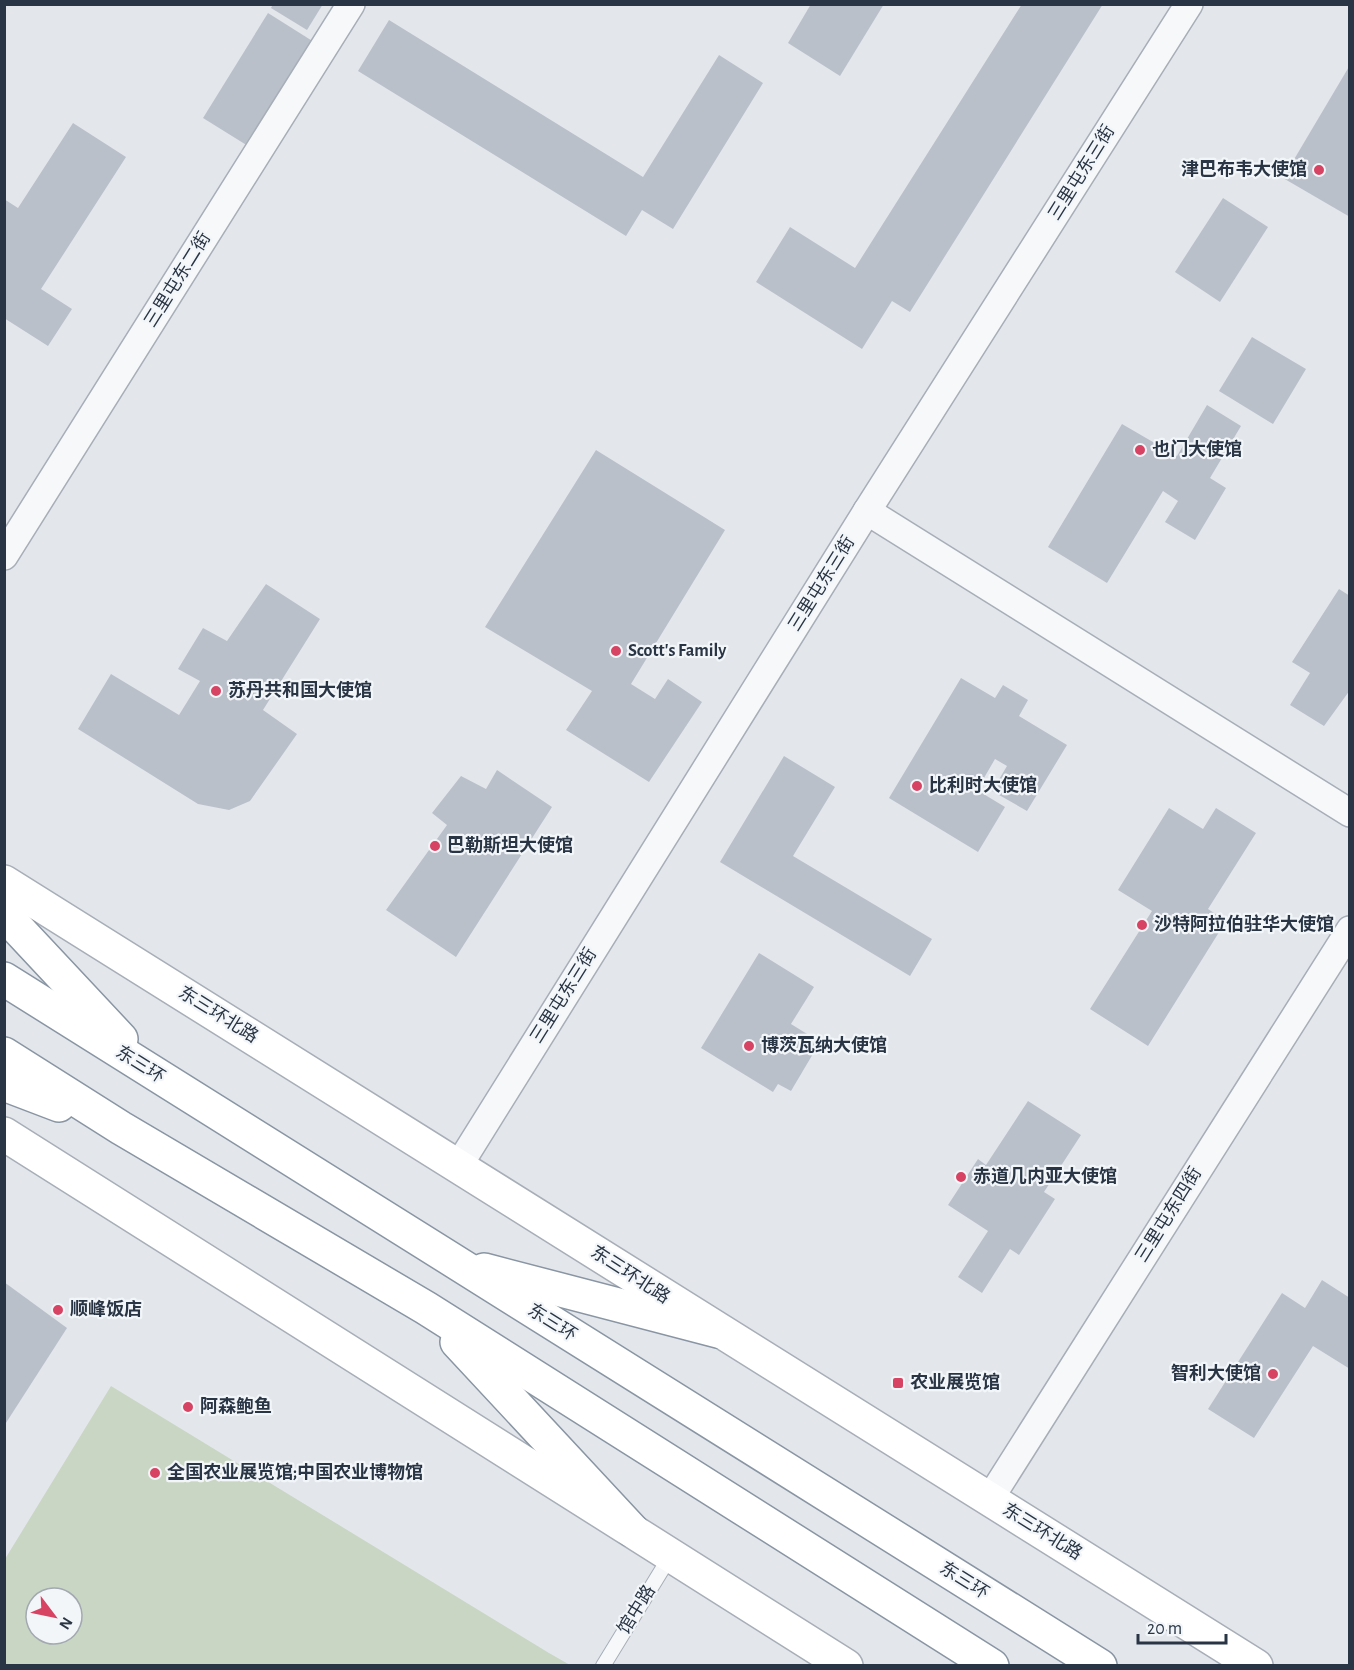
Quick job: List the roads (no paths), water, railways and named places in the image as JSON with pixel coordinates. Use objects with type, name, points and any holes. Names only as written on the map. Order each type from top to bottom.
[{"type":"main road","name":"东三环北路","points":[[4,882],[459,1165],[718,1331],[1256,1665]]},
{"type":"main road","points":[[4,914],[153,1073]]},
{"type":"main road","name":"东三环","points":[[4,979],[454,1263],[1101,1665]]},
{"type":"main road","points":[[4,1054],[121,1128],[426,1308],[992,1665]]},
{"type":"main road","points":[[4,1084],[121,1128]]},
{"type":"main road","points":[[4,1134],[846,1665]]},
{"type":"main road","points":[[454,1263],[718,1331]]},
{"type":"main road","points":[[426,1308],[632,1530]]},
{"type":"street","name":"三里屯东二街","points":[[4,556],[351,4]]},
{"type":"street","name":"三里屯东三街","points":[[459,1165],[867,511],[1189,4]]},
{"type":"street","points":[[867,511],[1350,813]]},
{"type":"street","name":"三里屯东四街","points":[[989,1500],[1350,930]]},
{"type":"lane","name":"馆中路","points":[[603,1665],[671,1555]]},
{"type":"place","name":"津巴布韦大使馆","points":[[1319,170]]},
{"type":"place","name":"也门大使馆","points":[[1140,450]]},
{"type":"place","name":"Scott's Family","points":[[616,651]]},
{"type":"place","name":"苏丹共和国大使馆","points":[[216,691]]},
{"type":"place","name":"比利时大使馆","points":[[917,786]]},
{"type":"place","name":"巴勒斯坦大使馆","points":[[435,846]]},
{"type":"place","name":"沙特阿拉伯驻华大使馆","points":[[1142,925]]},
{"type":"place","name":"博茨瓦纳大使馆","points":[[749,1046]]},
{"type":"place","name":"赤道几内亚大使馆","points":[[961,1177]]},
{"type":"place","name":"顺峰饭店","points":[[58,1310]]},
{"type":"place","name":"智利大使馆","points":[[1273,1374]]},
{"type":"place","name":"农业展览馆","points":[[898,1383]]},
{"type":"place","name":"阿森鲍鱼","points":[[188,1407]]},
{"type":"place","name":"全国农业展览馆;中国农业博物馆","points":[[155,1473]]}]
